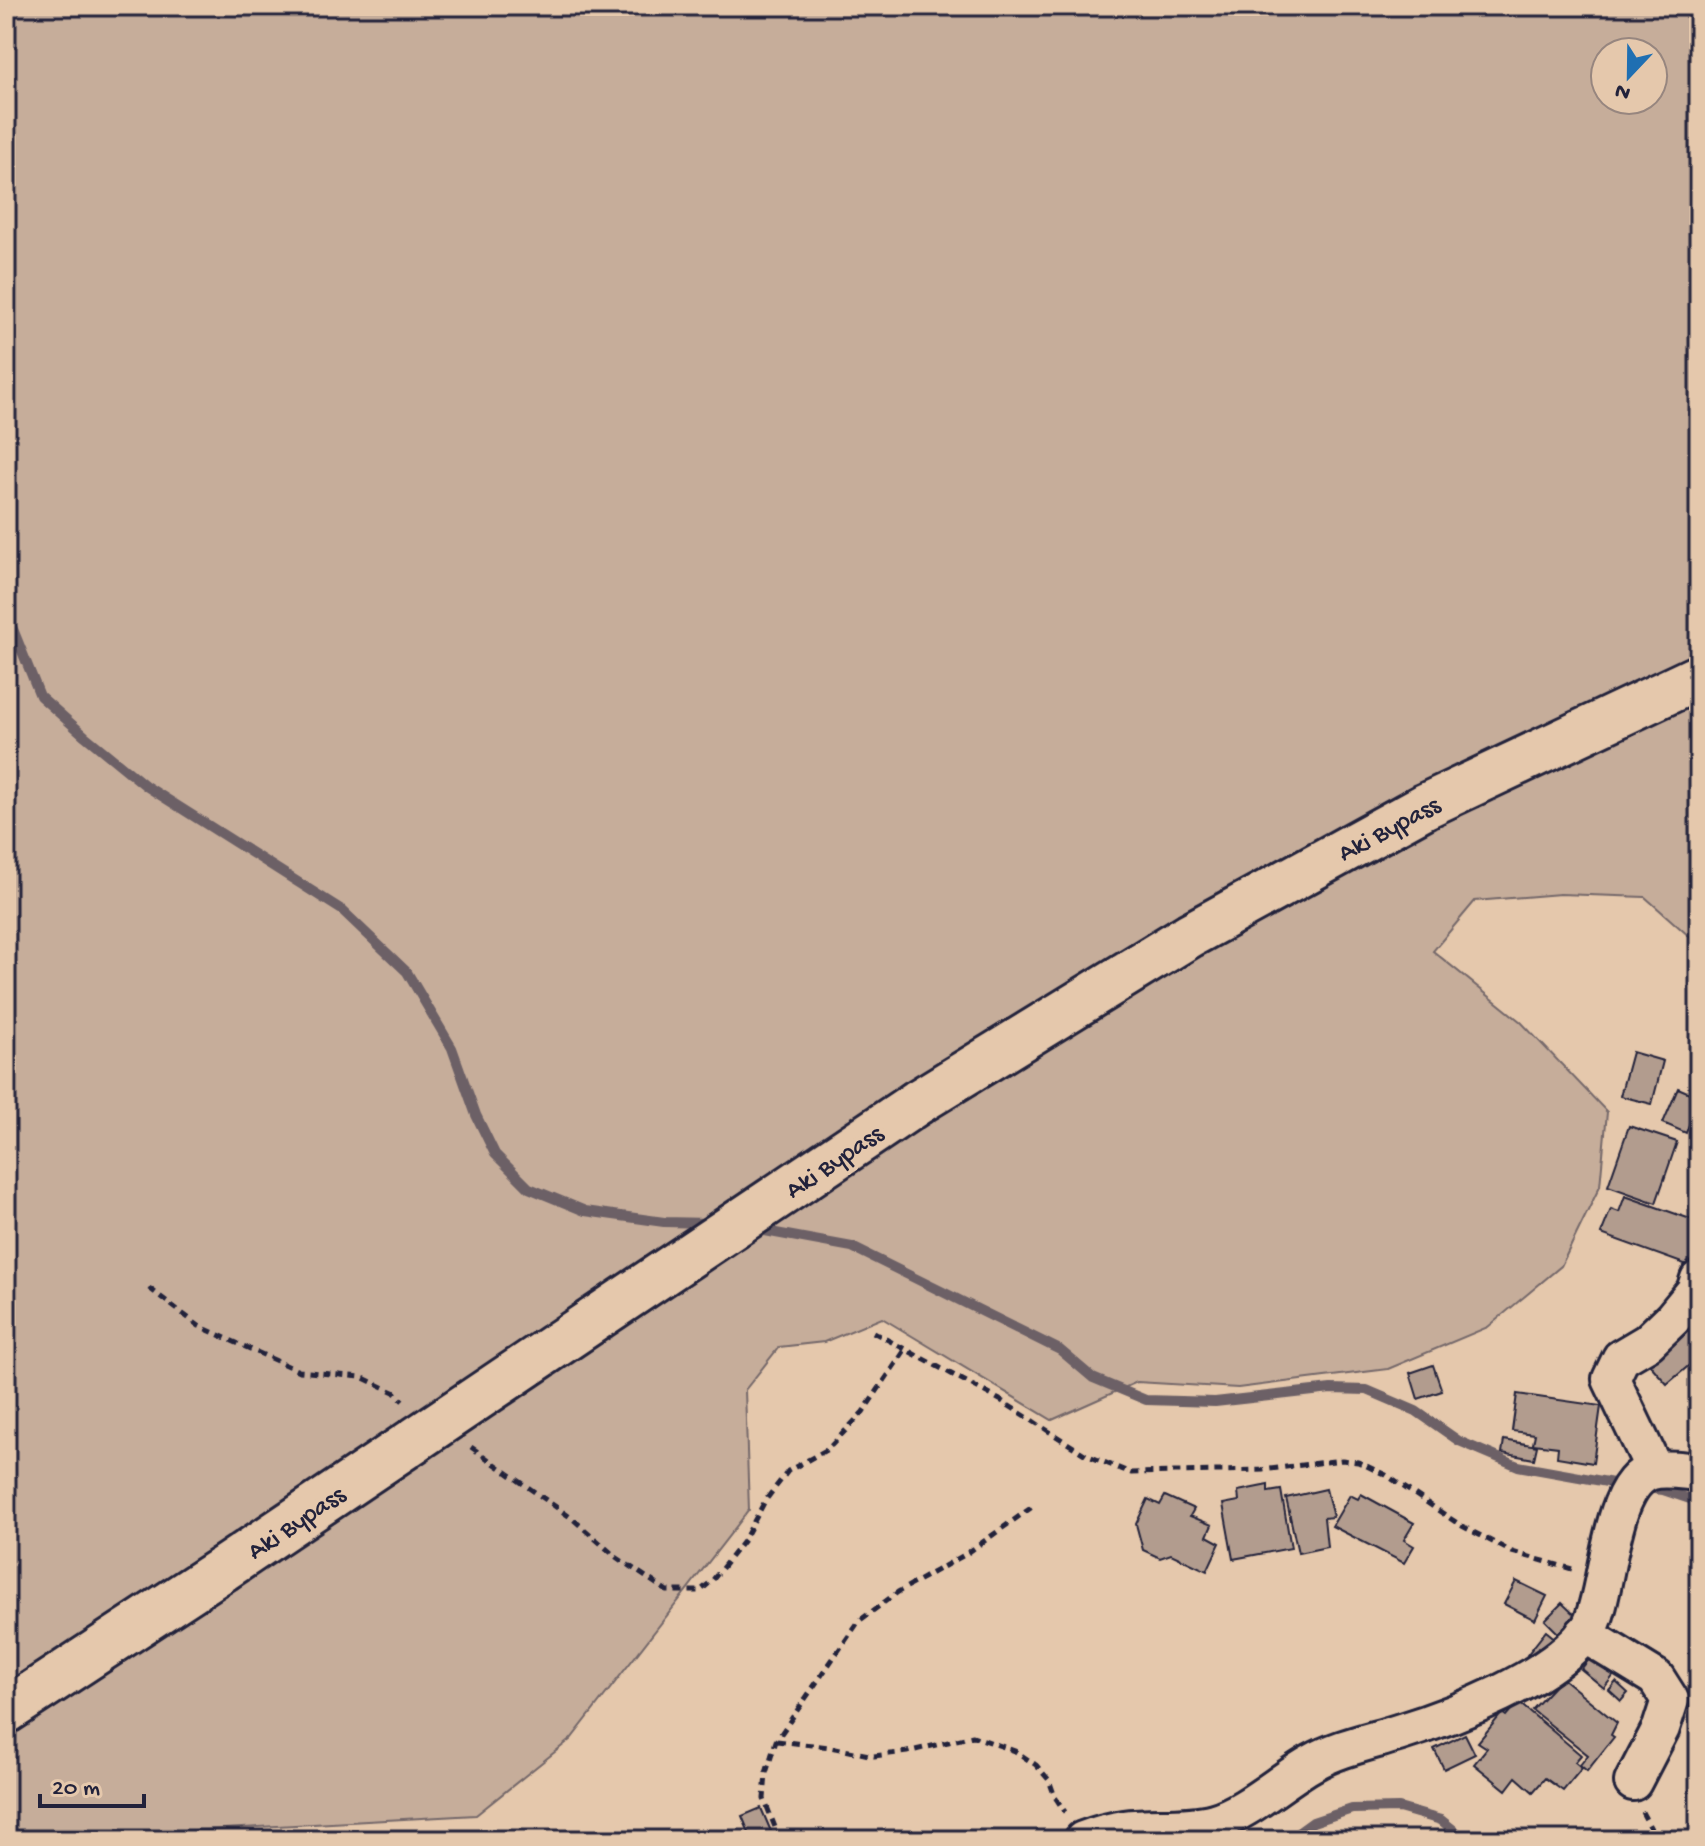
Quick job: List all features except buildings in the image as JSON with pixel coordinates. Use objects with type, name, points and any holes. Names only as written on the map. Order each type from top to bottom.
[{"type":"highway","name":"Aki Bypass","points":[[6,1711],[223,1569],[918,1102],[1190,935],[1425,806],[1699,677]]},
{"type":"street","points":[[1654,1469],[1611,1379],[1621,1358],[1648,1342],[1698,1288]]},
{"type":"street","points":[[1084,1840],[1122,1829],[1179,1828],[1213,1823],[1233,1815],[1314,1762],[1354,1745],[1444,1716],[1521,1683],[1548,1666],[1590,1627],[1620,1510],[1633,1484],[1654,1469],[1699,1472]]},
{"type":"street","points":[[1584,1634],[1656,1678],[1670,1700],[1661,1728],[1633,1782]]},
{"type":"path","points":[[149,1288],[199,1326],[299,1371],[361,1377],[394,1392],[405,1402]]},
{"type":"path","points":[[873,1332],[1000,1400],[1086,1455],[1131,1473],[1263,1470],[1342,1460],[1358,1462],[1386,1475],[1460,1525],[1512,1552],[1570,1568],[1604,1573]]},
{"type":"path","points":[[463,1442],[573,1519],[616,1557],[667,1591],[700,1591],[712,1581],[744,1540],[765,1501],[788,1471],[828,1449],[863,1412],[905,1350]]},
{"type":"path","points":[[780,1840],[764,1799],[766,1773],[776,1741],[859,1621],[898,1592],[966,1554],[1035,1505]]},
{"type":"path","points":[[776,1741],[874,1756],[907,1752],[973,1736],[1015,1751],[1036,1765],[1049,1780],[1055,1797],[1084,1840]]},
{"type":"shaded area","points":[[6,6],[1699,6],[1699,945],[1645,897],[1560,894],[1475,901],[1433,951],[1521,1022],[1607,1112],[1600,1186],[1561,1266],[1488,1327],[1388,1369],[1238,1388],[1137,1382],[1052,1420],[882,1318],[824,1342],[779,1347],[745,1390],[749,1510],[571,1739],[476,1815],[134,1834],[109,1840],[6,1840]]},
{"type":"waterway","points":[[6,620],[11,624],[40,696],[85,736],[146,786],[342,910],[407,972],[452,1048],[476,1115],[495,1154],[529,1188],[585,1211],[664,1222],[710,1223]]},
{"type":"waterway","points":[[754,1229],[852,1247],[1060,1350],[1093,1378],[1146,1400],[1215,1402],[1331,1389],[1367,1390],[1416,1411],[1459,1441],[1518,1466],[1624,1485]]},
{"type":"waterway","points":[[1644,1488],[1663,1490],[1699,1502]]},
{"type":"waterway","points":[[1288,1840],[1313,1822],[1352,1809],[1399,1808],[1441,1820],[1466,1840]]}]
